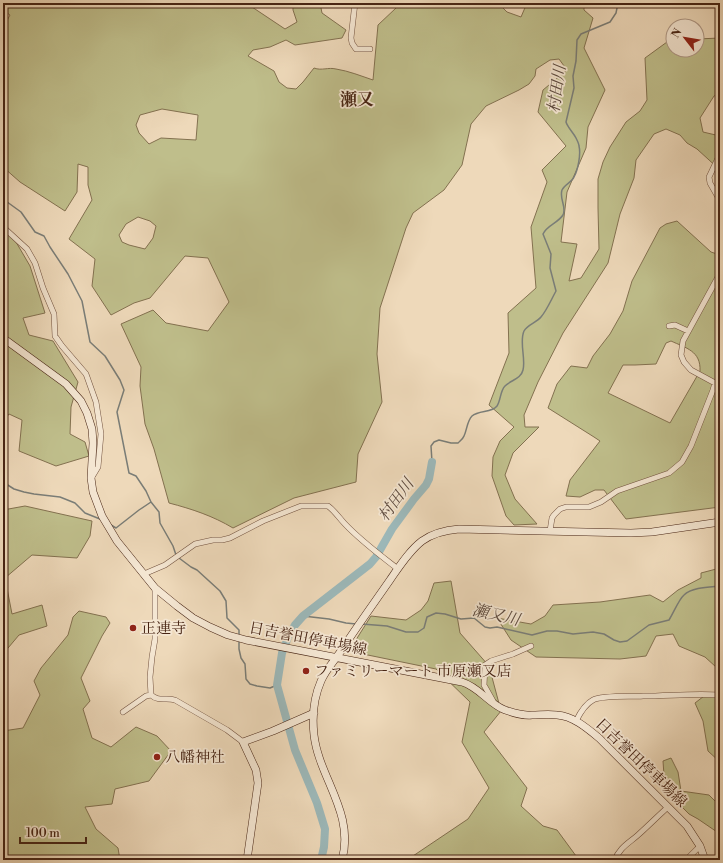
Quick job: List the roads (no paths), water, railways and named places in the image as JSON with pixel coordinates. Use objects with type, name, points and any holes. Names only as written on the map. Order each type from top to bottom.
[{"type":"main road","name":"日吉誉田停車場線","points":[[3,338],[66,384],[81,401],[92,429],[93,443],[91,478],[93,492],[102,516],[118,541],[155,588],[193,618],[228,635],[246,640],[467,683],[496,705],[517,714],[559,715],[576,721],[585,726],[599,738],[687,826],[700,846],[705,860]]},
{"type":"main road","points":[[342,860],[345,846],[344,824],[339,805],[318,752],[314,734],[314,714],[317,693],[325,672],[410,552],[434,534],[447,530],[460,529],[631,534],[720,522]]},
{"type":"main road","points":[[247,860],[258,783],[256,770],[243,742],[314,714]]},
{"type":"street","points":[[355,3],[351,38],[352,43],[356,49],[370,49]]},
{"type":"street","points":[[720,154],[708,177],[718,197],[720,207]]},
{"type":"street","points":[[3,227],[27,249],[35,263],[43,288],[54,314],[55,336],[86,374],[96,402],[101,434],[98,466],[91,478]]},
{"type":"street","points":[[550,531],[552,518],[560,509],[566,507],[589,507],[601,502],[617,491],[669,473],[682,462],[691,446],[713,390],[718,383],[688,368],[682,359],[682,345],[688,331],[718,277],[720,265]]},
{"type":"street","points":[[669,326],[675,325],[688,331]]},
{"type":"street","points":[[144,574],[165,565],[195,544],[230,538],[263,521],[301,506],[328,506],[365,543],[398,569]]},
{"type":"street","points":[[155,588],[155,639],[150,676],[151,694],[154,698],[167,698],[175,700],[227,730],[243,742]]},
{"type":"street","points":[[496,705],[484,685],[485,665],[491,661],[531,646]]},
{"type":"street","points":[[576,721],[585,706],[593,700],[602,698],[701,693],[720,695]]},
{"type":"street","points":[[123,712],[151,694]]},
{"type":"street","points":[[615,860],[622,848],[668,807]]},
{"type":"street","points":[[686,860],[700,846]]},
{"type":"waterway","name":"村田川","points":[[432,462],[431,446],[434,442],[439,440],[458,443],[464,437],[469,420],[472,416],[495,408],[498,404],[503,388],[522,373],[524,366],[522,340],[524,331],[541,317],[556,291],[550,268],[551,254],[543,234],[547,228],[563,215],[564,209],[561,193],[565,186],[573,179],[579,162],[579,144],[566,122],[574,88],[573,76],[576,61],[577,40],[581,34],[610,22],[616,13],[618,3]]},
{"type":"waterway","points":[[3,199],[21,212],[35,232],[44,236],[68,274],[82,301],[90,342],[105,356],[120,380],[124,390],[117,412],[129,473],[136,476],[151,502],[159,512],[160,523],[173,546],[176,555]]},
{"type":"waterway","name":"村田川","points":[[321,860],[324,847],[325,829],[317,803],[295,750],[277,685],[282,653],[288,637],[295,625],[303,616],[370,564],[376,557],[392,529],[426,485],[429,479],[432,462]]},
{"type":"waterway","points":[[3,482],[14,489],[24,492],[60,497],[75,503],[85,513],[100,519]]},
{"type":"waterway","points":[[111,525],[116,528],[151,502]]},
{"type":"waterway","points":[[179,558],[197,570],[220,591],[226,601],[227,618],[239,630],[239,636]]},
{"type":"waterway","name":"瀬又川","points":[[362,624],[387,626],[406,632],[418,632],[424,628],[427,617],[436,613],[461,619],[474,618],[485,627],[497,627],[532,635],[547,631],[573,634],[593,632],[604,634],[620,642],[627,641],[649,625],[669,620],[680,600],[687,592],[701,588],[720,586]]},
{"type":"waterway","name":"瀬又川","points":[[303,616],[356,624]]},
{"type":"waterway","points":[[239,641],[241,658],[245,664],[246,679],[250,684],[270,688],[277,685]]},
{"type":"place","name":"正連寺","points":[[133,628]]},
{"type":"place","name":"ファミリーマート 市原瀬又店","points":[[306,671]]},
{"type":"place","name":"八幡神社","points":[[157,757]]},
{"type":"district","name":"瀬又","points":[[357,100]]}]
